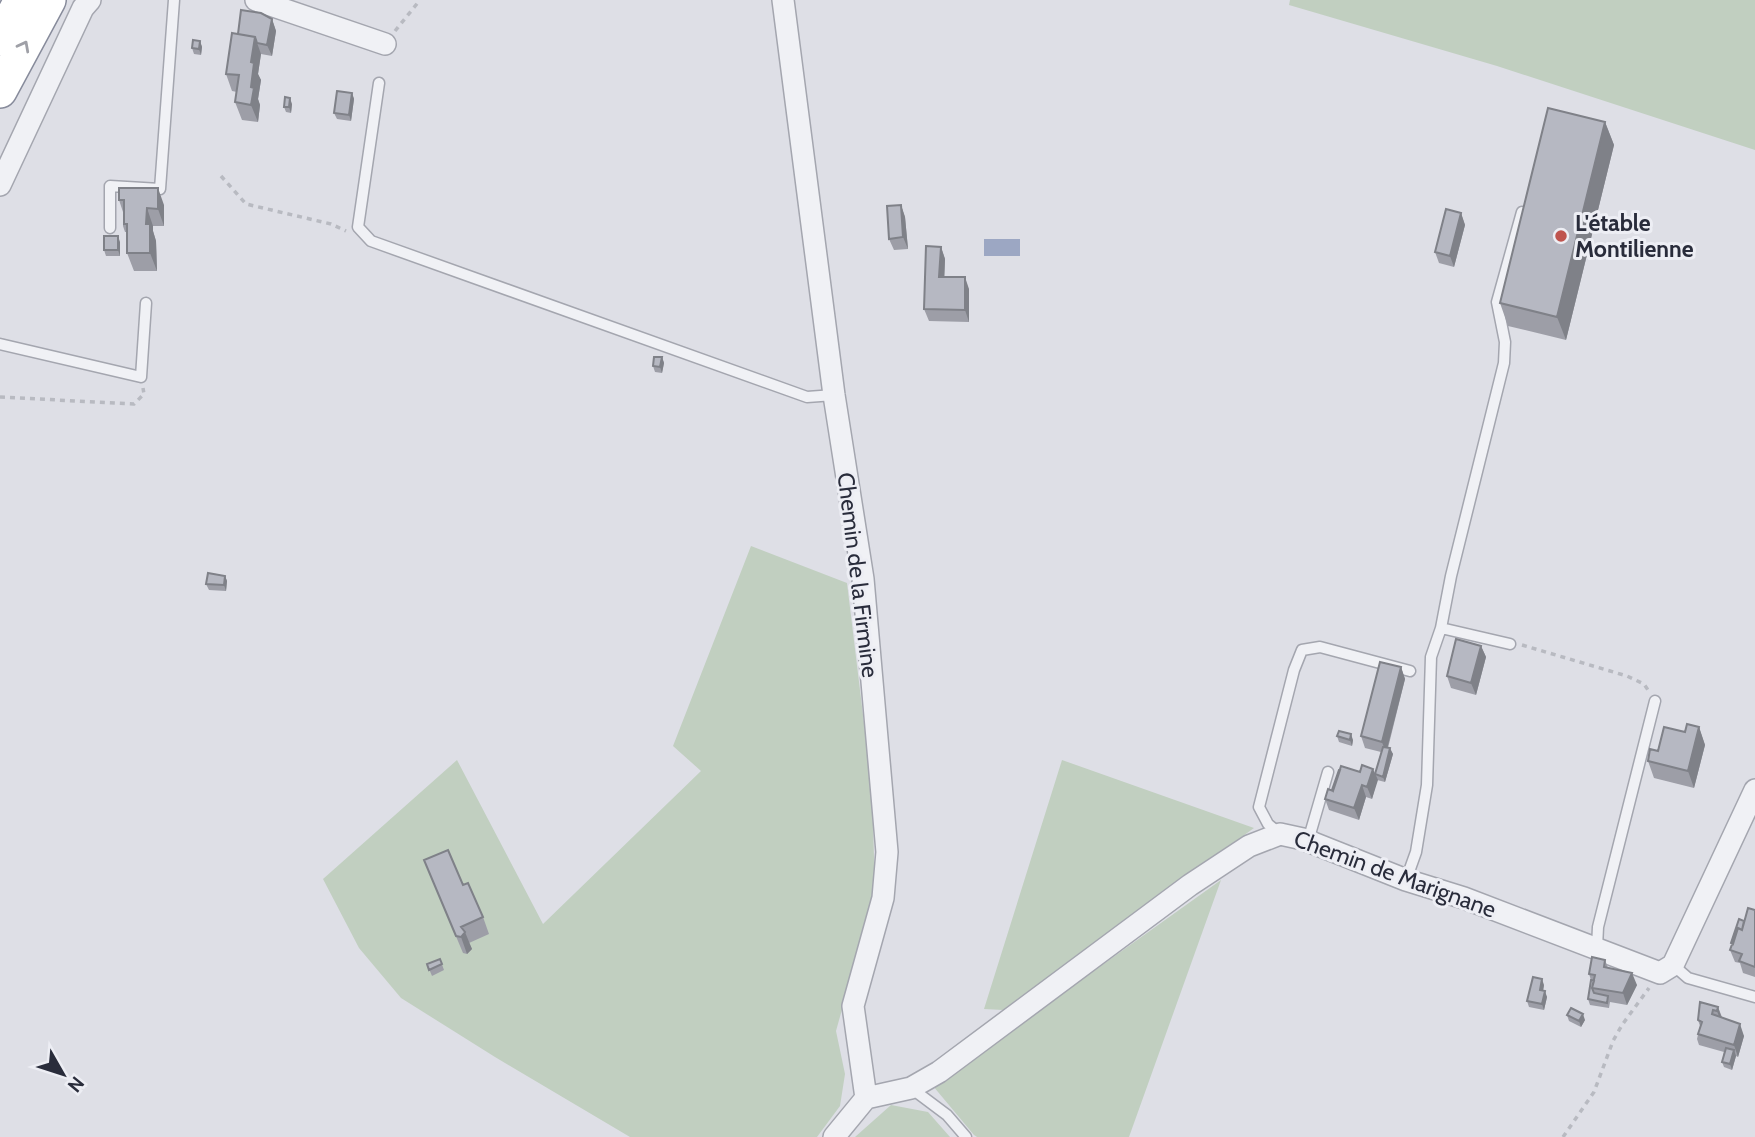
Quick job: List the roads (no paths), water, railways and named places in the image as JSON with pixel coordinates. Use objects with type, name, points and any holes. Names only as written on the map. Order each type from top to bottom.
[{"type":"highway","points":[[0,39],[21,0]]},
{"type":"highway","points":[[0,91],[49,0]]},
{"type":"street","points":[[0,185],[77,20],[90,0]]},
{"type":"street","points":[[256,0],[385,44]]},
{"type":"street","name":"Chemin de la Firmine","points":[[783,0],[834,395],[863,579],[887,852],[883,898],[853,1006],[866,1098]]},
{"type":"street","points":[[1666,969],[1755,790]]},
{"type":"street","name":"Chemin de Marignane","points":[[866,1098],[911,1088],[939,1072],[1190,885],[1249,846],[1280,834],[1308,841],[1406,880],[1666,969]]},
{"type":"street","points":[[834,1137],[866,1098]]},
{"type":"lane","points":[[110,228],[110,186],[160,189],[174,0]]},
{"type":"lane","points":[[379,83],[358,227],[371,241],[807,397],[834,395]]},
{"type":"lane","points":[[1406,880],[1416,852],[1427,785],[1431,657],[1441,628],[1451,576],[1504,363],[1505,342],[1497,302],[1521,212]]},
{"type":"lane","points":[[0,344],[141,377],[146,303]]},
{"type":"lane","points":[[1441,628],[1510,644]]},
{"type":"lane","points":[[1280,834],[1268,824],[1259,807],[1294,670],[1302,650],[1320,647],[1410,671]]},
{"type":"lane","points":[[1597,947],[1598,927],[1655,701]]},
{"type":"lane","points":[[1308,841],[1328,772]]},
{"type":"lane","points":[[1666,969],[1755,997]]},
{"type":"lane","points":[[911,1088],[947,1115],[966,1137]]},
{"type":"water","points":[[984,239],[1020,239],[1020,256],[984,256]]},
{"type":"place","name":"L'étable Montilienne","points":[[1561,236]]}]
